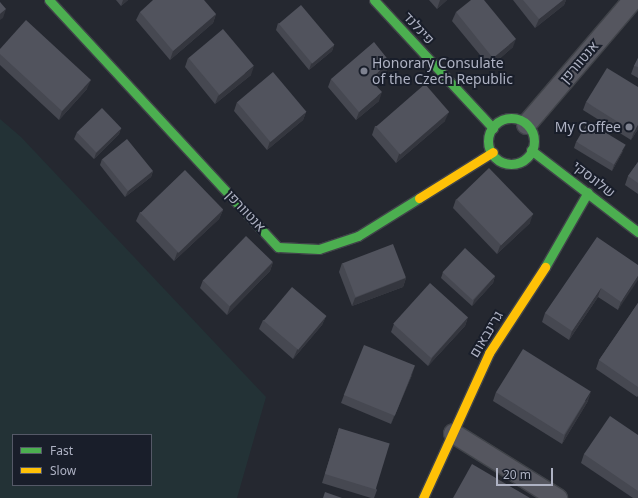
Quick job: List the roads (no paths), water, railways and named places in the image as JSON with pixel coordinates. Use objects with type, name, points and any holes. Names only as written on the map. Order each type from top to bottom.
[{"type":"street","name":"אנטוורפן","points":[[49,0],[278,247],[319,249],[358,236],[493,152]]},
{"type":"street","name":"פינלנד","points":[[374,0],[493,128]]},
{"type":"street","name":"אנטוורפן","points":[[526,124],[632,0]]},
{"type":"street","points":[[505,118],[520,119],[531,129],[534,136],[534,144],[528,156],[523,161],[509,164],[497,158],[489,147],[488,140],[489,134],[493,128],[498,122],[505,118]]},
{"type":"street","name":"שלונסקי","points":[[531,150],[588,192],[638,232]]},
{"type":"street","name":"גרינבאום","points":[[423,498],[489,353],[538,280],[588,192]]},
{"type":"street","points":[[453,433],[557,498]]},
{"type":"place","name":"Honorary Consulate of the Czech Republic","points":[[364,71]]},
{"type":"place","name":"My Coffee","points":[[629,127]]}]
